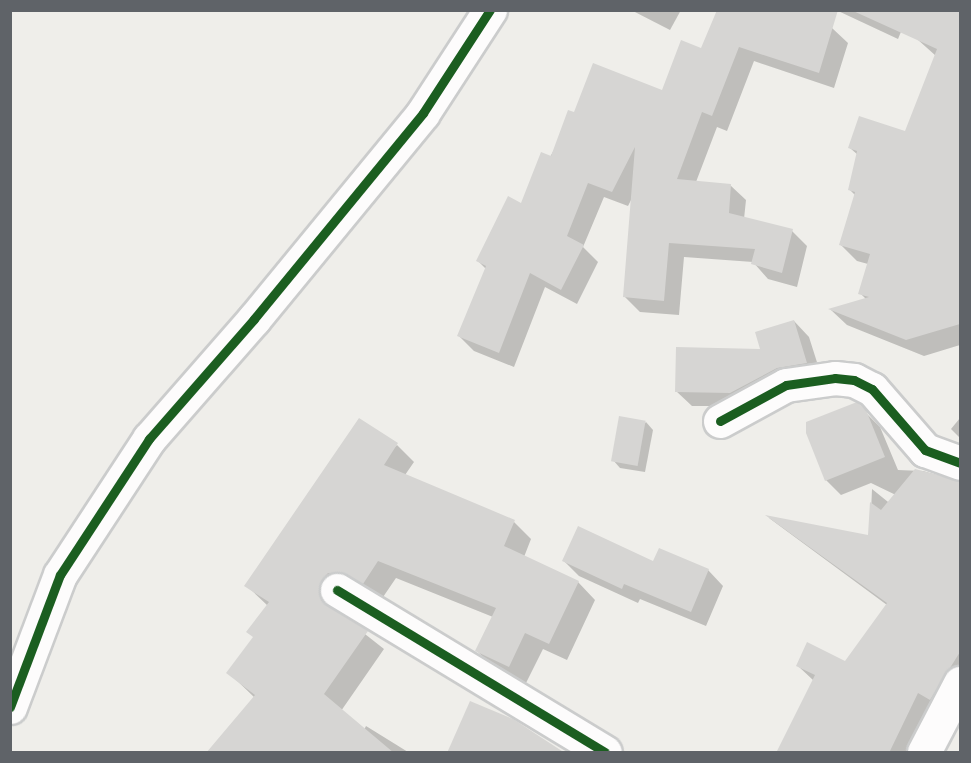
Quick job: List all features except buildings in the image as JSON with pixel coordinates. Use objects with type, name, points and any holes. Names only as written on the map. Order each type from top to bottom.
[{"type":"street","points":[[10,707],[60,575],[149,440],[254,319],[423,113],[490,10]]},
{"type":"street","points":[[720,421],[786,385],[835,378],[854,380],[872,389],[925,450],[960,463]]},
{"type":"street","points":[[337,590],[604,753]]},
{"type":"street","points":[[924,753],[960,683]]},
{"type":"cycle path","points":[[10,707],[60,575],[149,439],[254,319],[423,113],[490,10]]},
{"type":"cycle path","points":[[720,421],[786,385],[835,378],[854,380],[872,389],[925,450],[960,463]]},
{"type":"cycle path","points":[[337,590],[605,752]]}]
